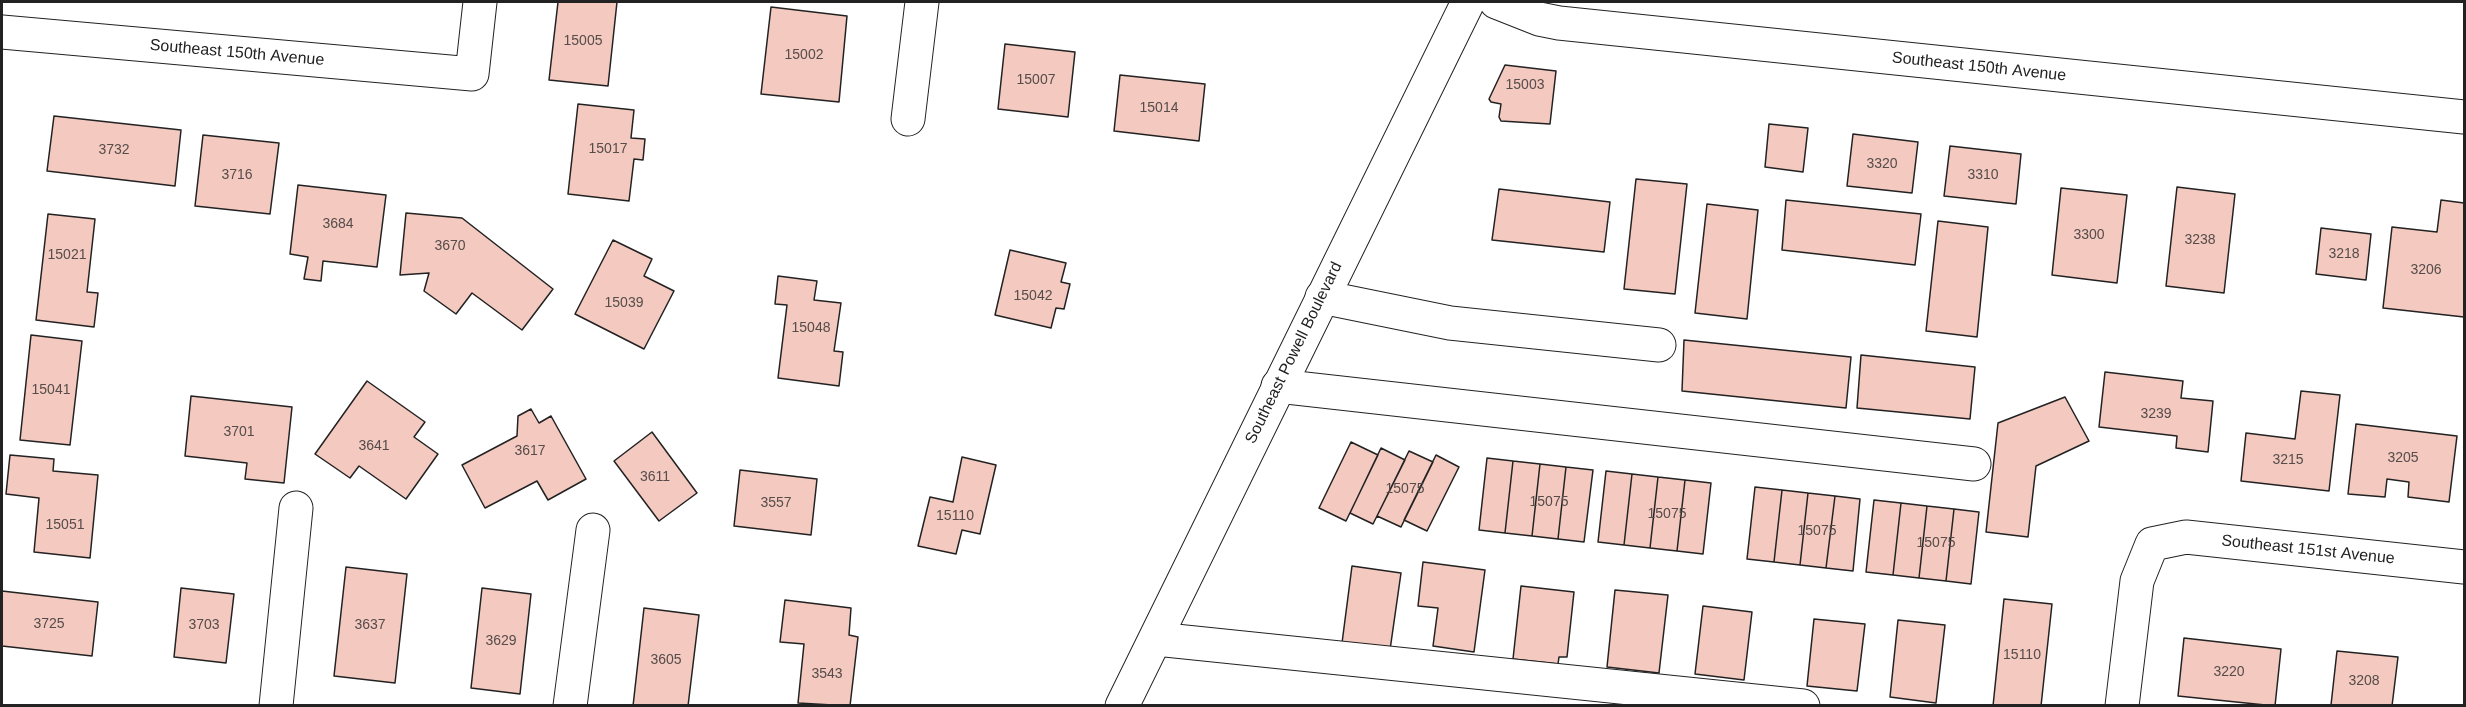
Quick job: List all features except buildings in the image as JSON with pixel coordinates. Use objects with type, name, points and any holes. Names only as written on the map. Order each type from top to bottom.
[{"type":"street","name":"Southeast 150th Avenue","points":[[2,32],[472,74],[480,2]]},
{"type":"street","points":[[908,120],[922,2]]},
{"type":"street","name":"Southeast Powell Boulevard","points":[[1122,705],[1468,2]]},
{"type":"street","name":"Southeast 150th Avenue","points":[[1496,2],[1539,19],[1559,23],[2464,117]]},
{"type":"street","points":[[1322,297],[1450,323],[1659,345]]},
{"type":"street","points":[[1278,386],[1974,464]]},
{"type":"street","points":[[276,705],[296,508]]},
{"type":"street","points":[[570,705],[593,530]]},
{"type":"street","name":"Southeast 151st Avenue","points":[[2122,705],[2137,581],[2152,544],[2186,537],[2464,567]]},
{"type":"street","points":[[1156,639],[1803,705]]}]
